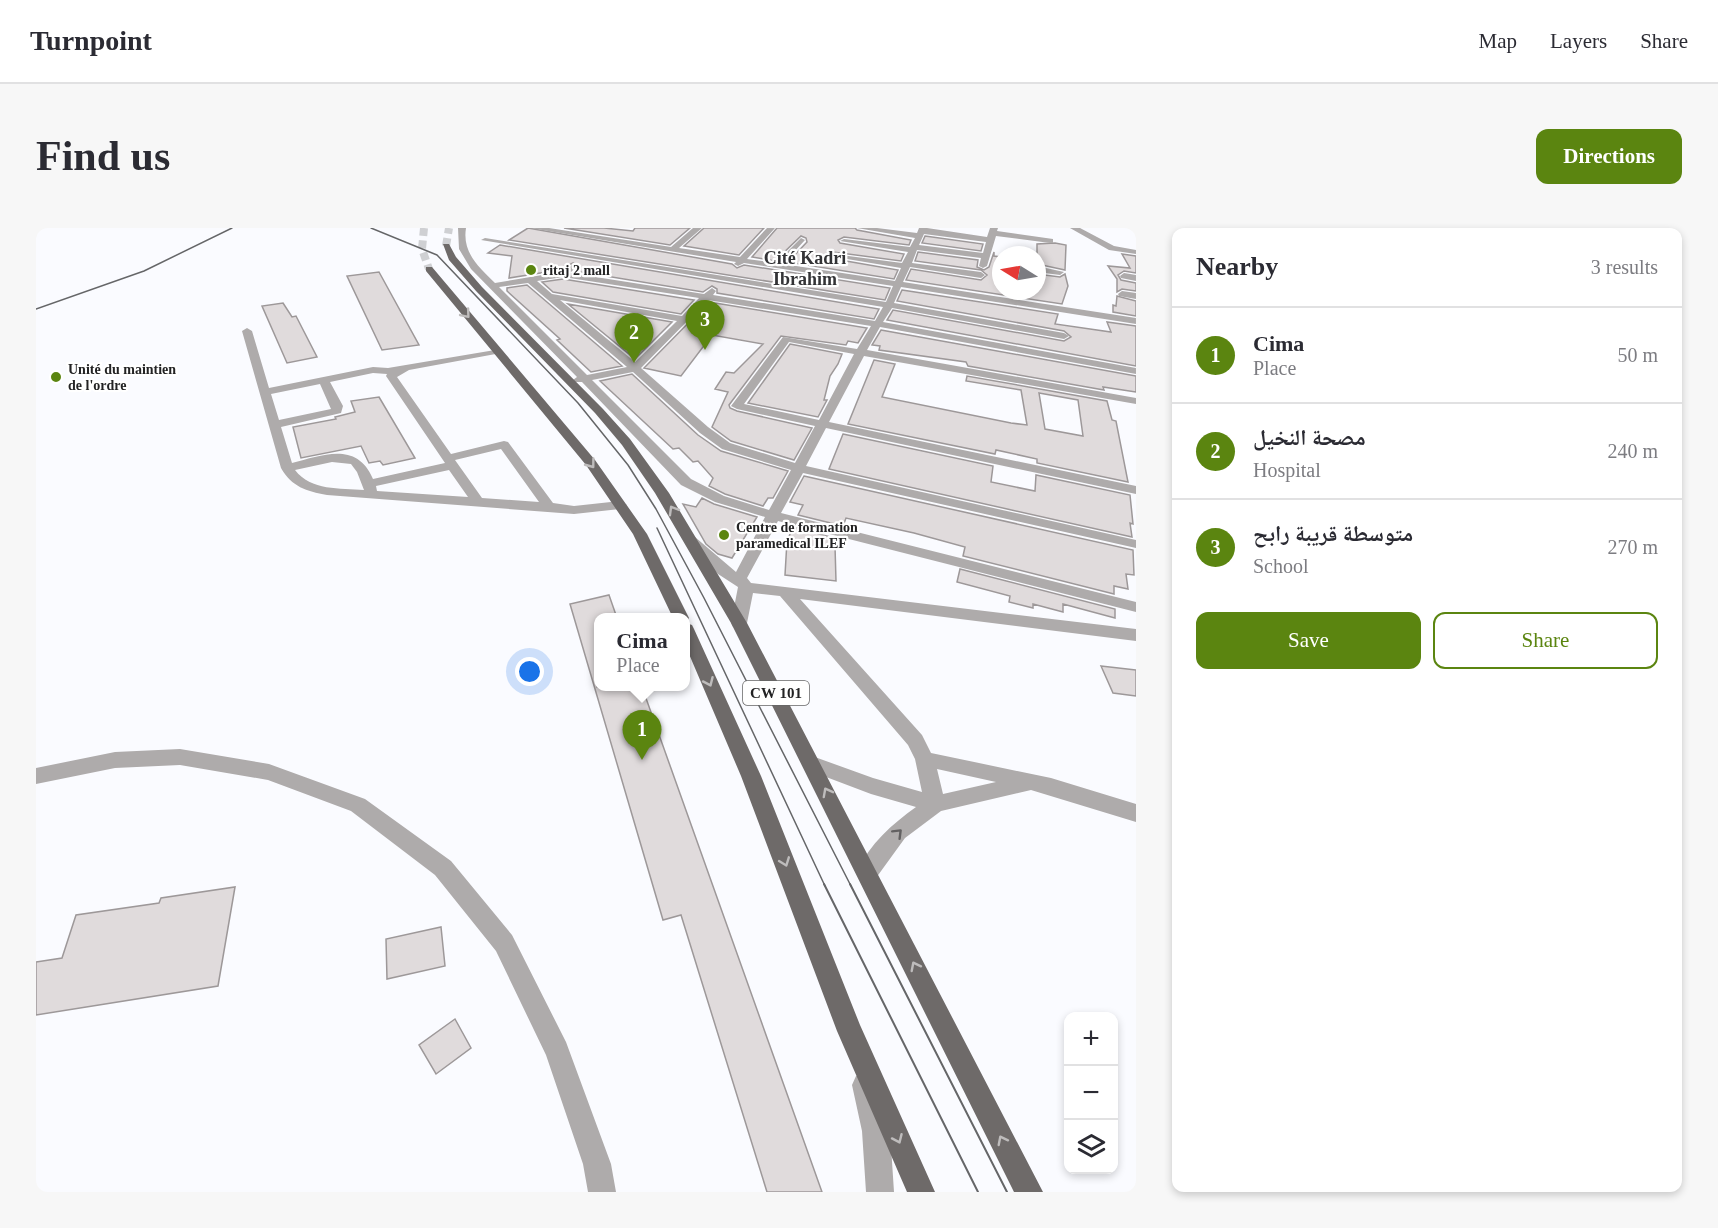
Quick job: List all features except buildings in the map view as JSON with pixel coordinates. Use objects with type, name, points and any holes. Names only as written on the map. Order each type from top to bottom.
[{"type":"main road","name":"CW 101","points":[[465,248],[452,258],[478,289],[522,325],[578,380],[662,493],[739,623],[868,871],[1029,1192]]},
{"type":"main road","points":[[429,268],[591,463],[640,534],[679,613]]},
{"type":"main road","name":"CW 101","points":[[690,637],[751,776],[850,1031],[921,1192]]},
{"type":"street","points":[[462,228],[460,243],[474,267],[522,325]]},
{"type":"street","points":[[534,228],[616,236],[673,249],[1011,302],[1066,324]]},
{"type":"street","points":[[673,249],[698,228]]},
{"type":"street","points":[[578,380],[635,368],[771,228]]},
{"type":"street","points":[[861,228],[918,238],[988,261]]},
{"type":"street","points":[[1024,242],[1027,228]]},
{"type":"street","points":[[1074,228],[1112,248],[1136,252]]},
{"type":"street","points":[[465,248],[485,240],[497,231]]},
{"type":"street","points":[[975,297],[981,275],[988,261],[993,234]]},
{"type":"street","points":[[821,271],[847,238],[918,238],[993,234],[1024,242],[1050,241]]},
{"type":"street","points":[[604,245],[616,236]]},
{"type":"street","points":[[739,623],[743,583],[774,514],[861,351],[889,305],[918,238]]},
{"type":"street","points":[[485,240],[889,305],[1066,324],[1136,321]]},
{"type":"street","points":[[779,264],[801,240]]},
{"type":"street","points":[[563,274],[595,251]]},
{"type":"street","points":[[833,256],[981,275]]},
{"type":"street","points":[[1046,270],[1060,272]]},
{"type":"street","points":[[492,286],[563,274],[708,295],[1136,371]]},
{"type":"street","points":[[1124,276],[1136,278]]},
{"type":"street","points":[[529,279],[635,368],[704,430],[726,446],[799,468],[1136,544]]},
{"type":"street","points":[[1122,294],[1136,296]]},
{"type":"street","points":[[550,296],[682,319]]},
{"type":"street","points":[[1063,358],[1066,324]]},
{"type":"street","points":[[247,331],[287,468],[293,479],[307,488],[370,489],[478,502],[574,510],[620,505]]},
{"type":"street","points":[[1136,401],[786,339],[737,406],[1136,490]]},
{"type":"street","points":[[265,392],[497,351]]},
{"type":"street","points":[[406,367],[391,376],[478,502]]},
{"type":"street","points":[[274,425],[337,411],[337,406],[323,380]]},
{"type":"street","points":[[578,380],[686,482],[712,496],[1136,607]]},
{"type":"street","points":[[370,489],[504,445],[549,507]]},
{"type":"street","points":[[287,468],[337,457],[354,459],[370,489]]},
{"type":"street","points":[[690,540],[725,573],[743,583],[785,592],[1136,635]]},
{"type":"street","points":[[785,592],[909,732],[925,759],[935,804]]},
{"type":"street","points":[[36,776],[116,760],[180,757],[269,772],[358,805],[442,868],[504,944],[556,1051],[597,1164],[602,1192]]},
{"type":"street","points":[[925,759],[1070,791],[1136,813]]},
{"type":"street","points":[[812,764],[871,786],[935,804]]},
{"type":"street","points":[[868,871],[898,832],[935,804],[1032,782]]},
{"type":"street","points":[[850,1031],[876,1131],[879,1192]]},
{"type":"tunnel","points":[[424,228],[422,249],[429,269]]},
{"type":"tunnel","points":[[446,246],[449,228]]},
{"type":"tram line","points":[[36,309],[144,271],[232,228]]},
{"type":"tram line","points":[[371,228],[437,255],[578,403],[628,465],[656,509],[704,598],[851,886]]},
{"type":"tram line","points":[[657,528],[825,886]]},
{"type":"tram line","points":[[850,884],[1007,1192]]},
{"type":"tram line","points":[[825,886],[978,1192]]},
{"type":"place","name":"ritaj 2 mall","points":[[531,270]]},
{"type":"place","name":"متوسطة قريبة رابح","points":[[705,350]]},
{"type":"place","name":"مصحة النخيل","points":[[634,363]]},
{"type":"place","name":"Unité du maintien de l'ordre","points":[[56,377]]},
{"type":"place","name":"Centre de formation paramedical ILEF","points":[[724,535]]},
{"type":"place","name":"Cima","points":[[642,760]]},
{"type":"district","name":"Cité Kadri Ibrahim","points":[[805,268]]}]
